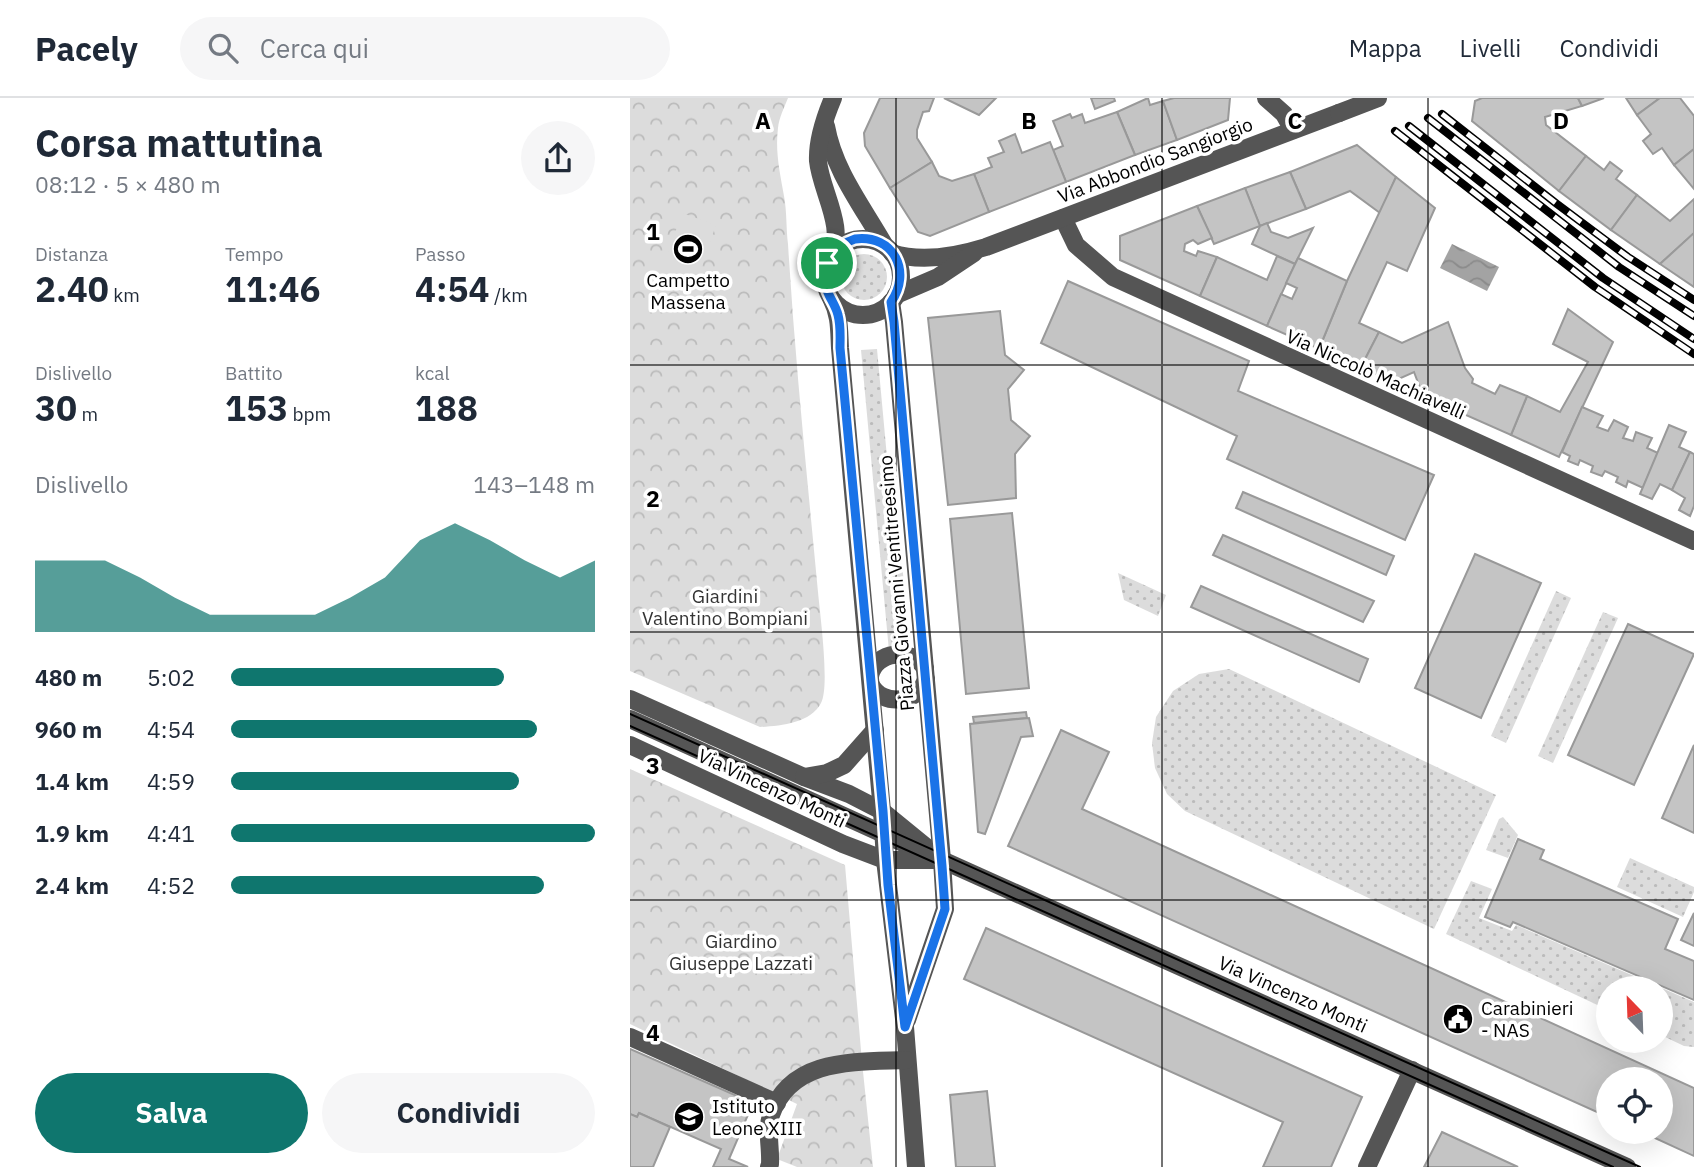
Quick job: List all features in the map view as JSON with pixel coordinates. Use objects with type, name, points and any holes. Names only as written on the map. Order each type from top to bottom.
[{"type":"street","points":[[826,119],[829,143],[842,173],[897,261],[901,273],[900,286],[893,299],[875,312],[857,314],[840,307],[831,298],[826,287],[824,275],[834,247],[835,230],[820,172],[818,153],[821,136],[826,119],[834,98]]},
{"type":"street","points":[[1266,98],[1284,114],[1293,130]]},
{"type":"street","name":"Via Abbondio Sangiorgio","points":[[893,299],[938,277],[986,247],[1378,98]]},
{"type":"street","name":"Via Niccolò Machiavelli","points":[[1063,218],[1076,245],[1113,278],[1694,541]]},
{"type":"street","points":[[830,257],[843,244],[855,239],[868,239],[889,249]]},
{"type":"street","name":"Via Abbondio Sangiorgio","points":[[889,249],[907,257],[920,258],[986,247]]},
{"type":"street","name":"Piazza Giovanni Ventitreesimo","points":[[831,298],[840,324],[840,348],[883,811],[885,860],[905,1027],[916,1167]]},
{"type":"street","name":"Piazza Giovanni Ventitreesimo","points":[[893,299],[945,909],[905,1027]]},
{"type":"street","points":[[893,656],[914,656],[922,663],[925,673],[924,685],[909,698],[883,698],[874,692],[871,681],[871,670],[877,662],[893,656]]},
{"type":"street","name":"Via Vincenzo Monti","points":[[630,699],[883,811],[942,860],[1627,1167]]},
{"type":"street","points":[[630,719],[942,860]]},
{"type":"street","name":"Via Vincenzo Monti","points":[[804,777],[827,773],[844,765],[875,730]]},
{"type":"street","name":"Via Vincenzo Monti","points":[[630,745],[844,844],[885,860],[942,860]]},
{"type":"street","points":[[630,1037],[777,1103]]},
{"type":"street","points":[[769,1167],[771,1116],[786,1087],[822,1067],[847,1062],[906,1059]]},
{"type":"street","points":[[1367,1167],[1412,1070]]},
{"type":"green space","name":"Giardini Valentino Bompiani","points":[[630,98],[788,98],[779,124],[778,154],[786,208],[825,667],[821,703],[810,715],[794,722],[760,727],[630,671]]},
{"type":"green space","name":"Campetto Massena","points":[[682,213],[716,225],[695,285],[661,272]]},
{"type":"green space","points":[[864,254],[880,261],[887,277],[880,293],[864,300],[848,293],[841,277],[848,261]]},
{"type":"green space","points":[[877,349],[896,555],[902,563],[910,649],[889,651],[861,350]]},
{"type":"green space","points":[[1118,573],[1166,595],[1158,616],[1124,600]]},
{"type":"green space","points":[[1556,591],[1571,598],[1506,743],[1491,736]]},
{"type":"green space","points":[[1603,612],[1618,618],[1553,763],[1538,756]]},
{"type":"green space","points":[[1229,669],[1496,795],[1434,929],[1185,811],[1167,794],[1155,768],[1152,743],[1156,717],[1173,691],[1199,674]]},
{"type":"green space","name":"Giardino Giuseppe Lazzati","points":[[630,769],[845,865],[873,1167],[797,1167],[777,1159],[797,1104],[630,1024]]},
{"type":"green space","points":[[1503,817],[1518,835],[1508,858],[1486,850],[1499,819]]},
{"type":"green space","points":[[1630,858],[1694,887],[1683,917],[1617,887]]},
{"type":"green space","points":[[1471,881],[1492,889],[1479,918],[1512,931],[1516,925],[1634,976],[1596,976],[1596,1004],[1446,934]]},
{"type":"green space","points":[[1673,993],[1694,1002],[1694,1047],[1673,1041]]},
{"type":"water","points":[[1452,244],[1499,267],[1487,291],[1440,268]]},
{"type":"building","points":[[880,98],[934,98],[929,111],[923,112],[917,130],[917,138],[932,162],[890,188],[865,146],[864,133]]},
{"type":"building","points":[[944,98],[996,98],[979,115]]},
{"type":"building","points":[[1091,98],[1114,98],[1115,101],[1095,109]]},
{"type":"building","points":[[1148,98],[1150,105],[1163,101],[1177,140],[1135,155],[1117,112]]},
{"type":"building","points":[[1174,98],[1230,98],[1228,120],[1177,140],[1163,101]]},
{"type":"building","points":[[1482,98],[1578,98],[1582,106],[1545,117],[1546,125],[1586,156],[1559,191],[1472,121],[1475,101]]},
{"type":"building","points":[[1578,98],[1604,98],[1582,106]]},
{"type":"building","points":[[1626,98],[1660,98],[1637,115]]},
{"type":"building","points":[[1660,98],[1680,98],[1694,116],[1694,149],[1674,165],[1662,148],[1653,154],[1643,141],[1651,134],[1637,115]]},
{"type":"building","points":[[1117,112],[1135,155],[1066,182],[1053,150],[1063,146],[1053,121],[1070,114],[1072,118],[1082,114],[1085,123]]},
{"type":"building","points":[[1015,134],[1022,153],[1050,142],[1066,182],[989,212],[974,174],[992,167],[988,158],[1004,152],[999,141]]},
{"type":"building","points":[[1357,145],[1396,177],[1380,213],[1350,191],[1306,209],[1290,172]]},
{"type":"building","points":[[1694,149],[1694,189],[1674,165]]},
{"type":"building","points":[[1586,156],[1604,170],[1610,162],[1622,171],[1616,179],[1637,195],[1611,230],[1559,191]]},
{"type":"building","points":[[932,162],[939,176],[952,181],[974,174],[989,212],[930,236],[918,232],[890,188]]},
{"type":"building","points":[[1290,172],[1306,209],[1260,226],[1245,188]]},
{"type":"building","points":[[1396,177],[1435,208],[1407,271],[1387,262],[1359,323],[1379,332],[1361,367],[1319,349],[1347,281]]},
{"type":"building","points":[[1245,188],[1260,226],[1214,244],[1197,206]]},
{"type":"building","points":[[1637,195],[1670,221],[1694,199],[1694,233],[1660,264],[1611,230]]},
{"type":"building","points":[[1197,206],[1212,238],[1198,244],[1193,240],[1185,244],[1184,251],[1196,256],[1198,251],[1217,257],[1200,296],[1120,260],[1120,236]]},
{"type":"building","points":[[1267,223],[1271,232],[1288,238],[1313,228],[1295,264],[1252,244],[1260,226]]},
{"type":"building","points":[[1694,233],[1694,287],[1660,264]]},
{"type":"building","points":[[1277,256],[1295,264],[1267,326],[1200,296],[1217,257],[1267,280]]},
{"type":"building","points":[[1298,258],[1347,281],[1319,349],[1267,326],[1281,294],[1292,299],[1297,288],[1286,283]]},
{"type":"building","points":[[1068,281],[1249,361],[1238,391],[1434,475],[1405,540],[1227,459],[1237,436],[1041,343]]},
{"type":"building","points":[[1568,309],[1613,342],[1559,457],[1511,435],[1527,396],[1560,412],[1588,362],[1553,344]]},
{"type":"building","points":[[1000,311],[1005,355],[1024,370],[1008,389],[1011,420],[1030,436],[1015,454],[1016,498],[948,505],[928,318]]},
{"type":"building","points":[[1448,322],[1465,368],[1473,379],[1472,383],[1495,394],[1500,385],[1527,396],[1511,435],[1423,396],[1414,372],[1392,382],[1361,367],[1379,332],[1402,343]]},
{"type":"building","points":[[1582,407],[1603,416],[1597,427],[1608,431],[1614,420],[1628,427],[1623,438],[1633,441],[1636,432],[1652,438],[1647,448],[1658,453],[1643,488],[1628,481],[1626,487],[1616,482],[1618,477],[1605,471],[1602,476],[1591,472],[1593,466],[1580,460],[1578,465],[1568,461],[1570,456],[1562,452]]},
{"type":"building","points":[[1669,425],[1686,432],[1679,447],[1690,452],[1672,490],[1660,484],[1652,499],[1640,494]]},
{"type":"building","points":[[1690,452],[1694,454],[1694,506],[1690,516],[1679,510],[1685,498],[1672,490]]},
{"type":"building","points":[[1243,492],[1394,556],[1386,575],[1236,508]]},
{"type":"building","points":[[1012,513],[1029,688],[966,694],[950,519]]},
{"type":"building","points":[[1223,535],[1374,601],[1363,622],[1213,555]]},
{"type":"building","points":[[1475,554],[1541,583],[1481,718],[1415,688]]},
{"type":"building","points":[[1201,586],[1368,659],[1359,682],[1191,607]]},
{"type":"building","points":[[1628,624],[1694,654],[1634,785],[1568,755]]},
{"type":"building","points":[[1026,712],[1027,718],[974,723],[973,717]]},
{"type":"building","points":[[1029,718],[1033,736],[1021,737],[985,834],[978,832],[970,724]]},
{"type":"building","points":[[1061,730],[1109,752],[1082,809],[1596,1043],[1596,1054],[1619,1054],[1648,1067],[1596,1067],[1596,1112],[1008,846]]},
{"type":"building","points":[[1694,745],[1694,833],[1662,818]]},
{"type":"building","points":[[1518,839],[1544,850],[1540,859],[1678,919],[1665,949],[1694,961],[1694,1000],[1673,991],[1673,976],[1638,976],[1513,922],[1510,927],[1485,917]]},
{"type":"building","points":[[1694,913],[1694,946],[1681,940]]},
{"type":"building","points":[[986,928],[1362,1097],[1331,1167],[1263,1167],[1283,1122],[964,979]]},
{"type":"building","name":"Istituto Leone XIII","points":[[630,1049],[753,1103],[729,1159],[748,1167],[713,1167],[721,1149],[639,1113],[637,1117],[630,1114]]},
{"type":"building","points":[[1673,1078],[1694,1088],[1694,1156],[1668,1144],[1673,1144]]},
{"type":"building","points":[[987,1091],[995,1167],[956,1167],[950,1095]]},
{"type":"building","points":[[639,1113],[670,1127],[653,1167],[630,1167],[630,1114],[637,1117]]},
{"type":"building","points":[[1442,1132],[1518,1167],[1424,1167]]},
{"type":"tram line","points":[[630,714],[1640,1167]]},
{"type":"tram line","points":[[630,726],[1613,1167]]},
{"type":"railway","points":[[1442,114],[1628,257],[1694,300]]},
{"type":"railway","points":[[1428,118],[1619,267],[1694,316]]},
{"type":"railway","points":[[1409,126],[1603,278],[1694,339]]},
{"type":"railway","points":[[1395,131],[1595,287],[1694,354]]},
{"type":"place","name":"Campetto Massena","points":[[688,249]]},
{"type":"place","name":"Carabinieri - NAS","points":[[1458,1019]]},
{"type":"place","name":"Istituto Leone XIII","points":[[689,1117]]},
{"type":"route","points":[[855,239],[868,239],[890,250],[901,273],[898,292],[891,302],[945,909],[905,1027],[885,860],[883,811],[840,348],[840,324],[826,287],[824,275],[827,263],[843,244],[855,239]]}]
